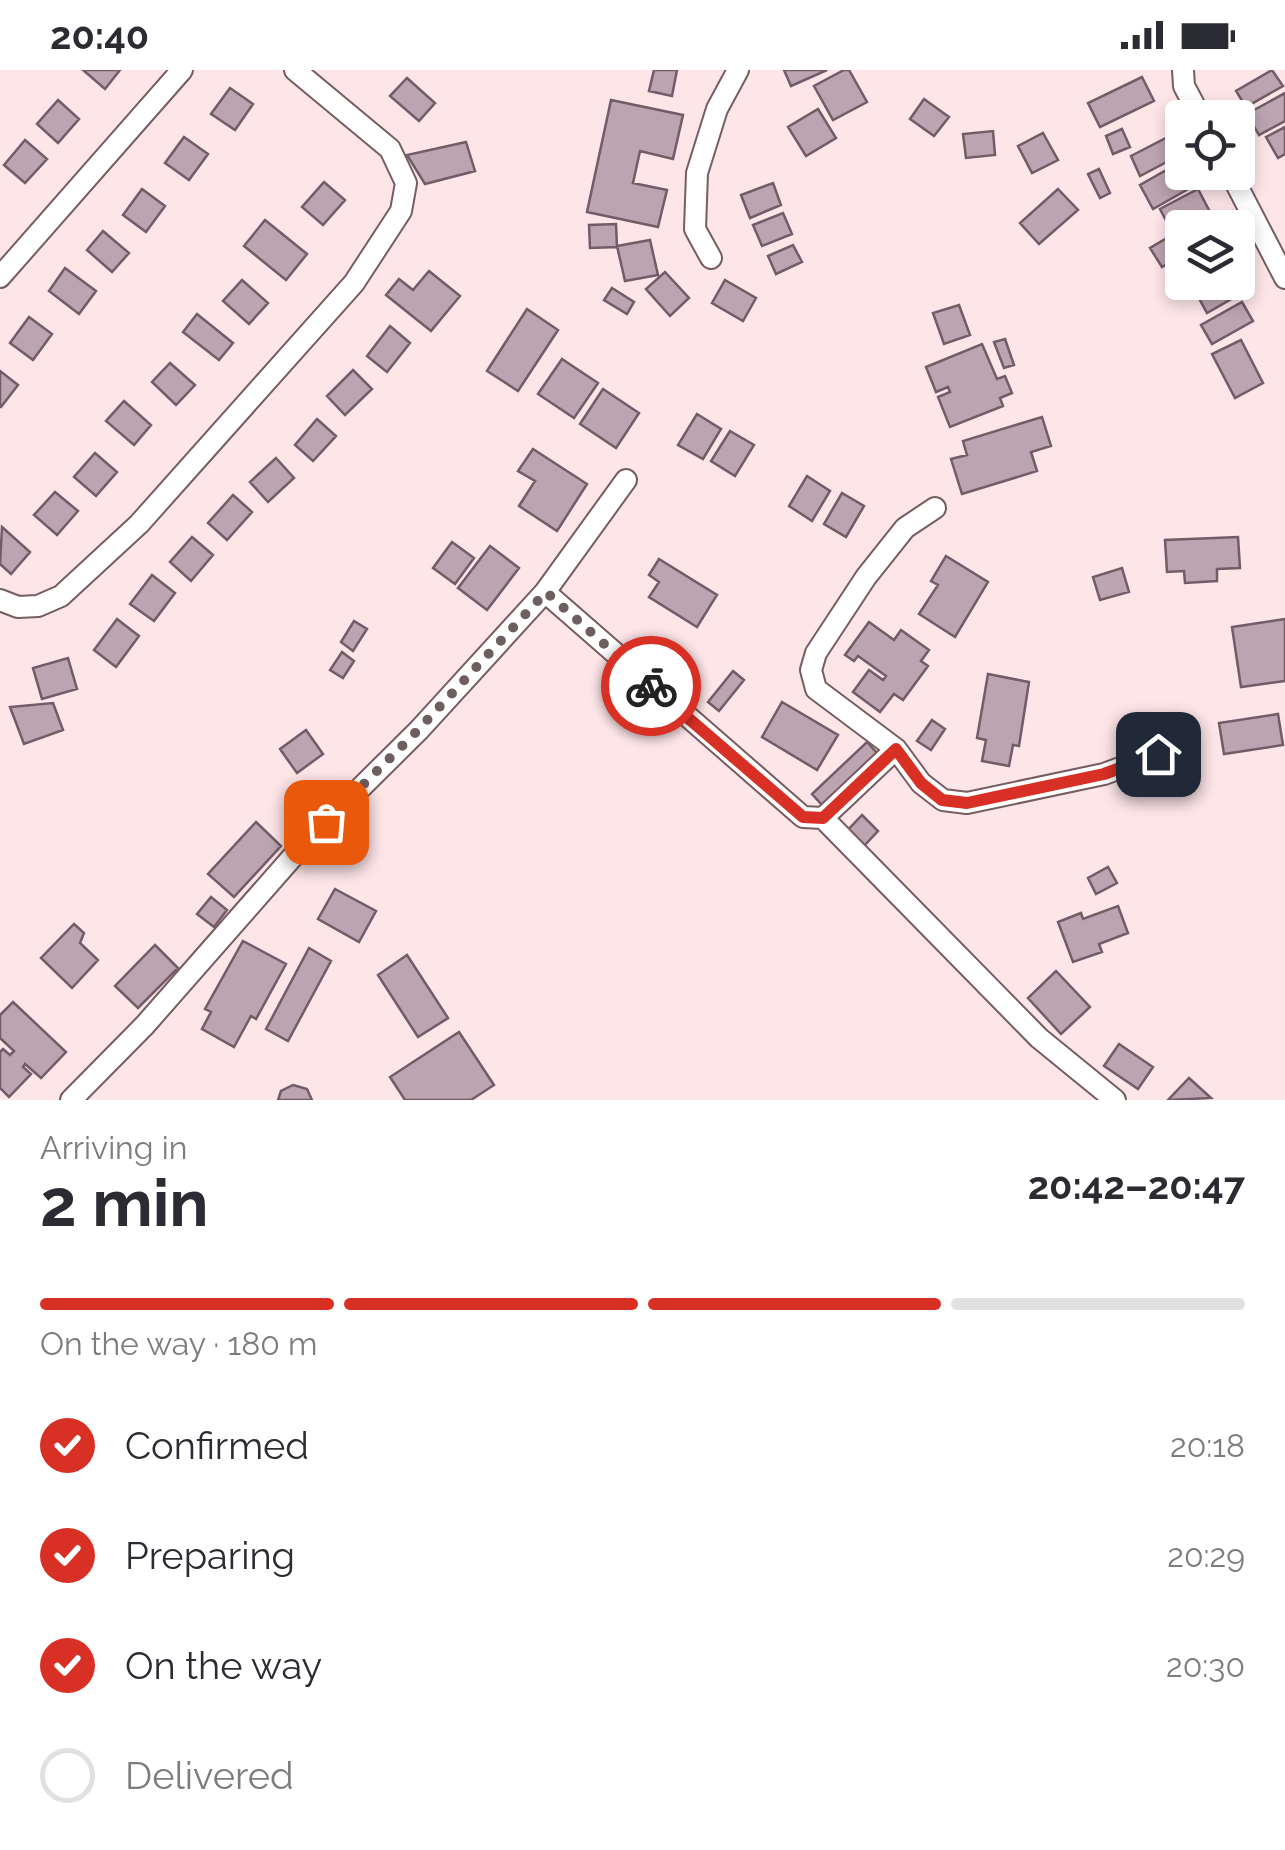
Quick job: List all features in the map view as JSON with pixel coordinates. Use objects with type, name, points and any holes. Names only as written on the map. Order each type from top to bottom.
[{"type":"street","points":[[0,278],[182,70]]},
{"type":"street","points":[[0,600],[18,607],[38,606],[60,596],[139,524],[354,282],[402,211],[406,183],[390,149],[295,70]]},
{"type":"street","points":[[711,258],[695,229],[697,173],[717,109],[738,70]]},
{"type":"street","points":[[1183,70],[1184,86],[1191,100]]},
{"type":"street","points":[[1239,190],[1285,278]]},
{"type":"street","points":[[71,1100],[145,1025],[303,846],[546,592],[626,480]]},
{"type":"street","points":[[935,508],[905,528],[866,577],[816,653],[811,670],[816,689],[896,749],[921,783],[942,800],[967,803],[1104,774],[1158,754]]},
{"type":"street","points":[[546,592],[803,817],[823,818],[1040,1038],[1115,1100]]},
{"type":"street","points":[[823,818],[896,749]]},
{"type":"building","points":[[83,70],[120,70],[105,89]]},
{"type":"building","points":[[654,70],[677,70],[672,96],[649,91]]},
{"type":"building","points":[[784,70],[827,70],[791,86]]},
{"type":"building","points":[[849,70],[867,102],[833,120],[814,86]]},
{"type":"building","points":[[1272,70],[1283,86],[1255,102],[1242,100],[1236,91]]},
{"type":"building","points":[[1142,77],[1154,101],[1100,127],[1088,103]]},
{"type":"building","points":[[407,78],[435,103],[419,121],[390,96]]},
{"type":"building","points":[[230,88],[253,104],[235,130],[211,114]]},
{"type":"building","points":[[1285,93],[1285,121],[1259,135],[1255,110]]},
{"type":"building","points":[[924,99],[949,117],[934,136],[910,119]]},
{"type":"building","points":[[58,100],[79,119],[58,143],[37,124]]},
{"type":"building","points":[[611,100],[683,115],[673,159],[640,151],[633,183],[667,190],[658,227],[587,212]]},
{"type":"building","points":[[818,109],[836,138],[806,156],[788,127]]},
{"type":"building","points":[[1285,127],[1285,154],[1278,158],[1266,137]]},
{"type":"building","points":[[1122,129],[1130,147],[1113,154],[1106,136]]},
{"type":"building","points":[[993,131],[995,155],[966,158],[963,134]]},
{"type":"building","points":[[1043,133],[1058,160],[1032,173],[1018,146]]},
{"type":"building","points":[[184,137],[208,154],[189,180],[165,163]]},
{"type":"building","points":[[1165,139],[1165,163],[1140,176],[1131,156]]},
{"type":"building","points":[[25,140],[47,159],[25,183],[4,165]]},
{"type":"building","points":[[466,142],[475,171],[425,184],[407,155]]},
{"type":"building","points":[[1099,169],[1110,193],[1100,198],[1088,174]]},
{"type":"building","points":[[1165,171],[1165,190],[1186,190],[1153,209],[1140,185]]},
{"type":"building","points":[[324,182],[345,200],[323,225],[302,207]]},
{"type":"building","points":[[773,183],[781,205],[750,218],[741,195]]},
{"type":"building","points":[[142,189],[165,206],[146,232],[123,215]]},
{"type":"building","points":[[1058,189],[1078,210],[1039,244],[1020,223]]},
{"type":"building","points":[[1199,190],[1209,210],[1165,210],[1165,219],[1160,209]]},
{"type":"building","points":[[783,213],[792,234],[762,246],[753,225]]},
{"type":"building","points":[[265,220],[307,254],[286,280],[244,246]]},
{"type":"building","points":[[616,224],[617,247],[590,248],[589,225]]},
{"type":"building","points":[[103,231],[129,253],[112,272],[87,250]]},
{"type":"building","points":[[1165,239],[1165,265],[1162,267],[1150,248]]},
{"type":"building","points":[[650,240],[658,275],[625,281],[617,246]]},
{"type":"building","points":[[793,245],[802,262],[776,274],[768,256]]},
{"type":"building","points":[[65,268],[96,291],[79,314],[49,291]]},
{"type":"building","points":[[429,271],[460,296],[431,331],[386,295],[399,279],[413,290]]},
{"type":"building","points":[[665,272],[689,298],[670,316],[646,289]]},
{"type":"building","points":[[242,280],[268,303],[249,324],[223,301]]},
{"type":"building","points":[[725,280],[756,298],[743,321],[712,303]]},
{"type":"building","points":[[612,288],[634,302],[627,314],[604,300]]},
{"type":"building","points":[[1200,300],[1230,300],[1207,313]]},
{"type":"building","points":[[1242,302],[1253,321],[1212,344],[1201,325]]},
{"type":"building","points":[[959,305],[970,335],[944,344],[933,313]]},
{"type":"building","points":[[527,309],[558,330],[518,391],[487,371]]},
{"type":"building","points":[[197,314],[233,343],[219,360],[183,332]]},
{"type":"building","points":[[29,317],[52,334],[33,360],[10,343]]},
{"type":"building","points":[[390,326],[410,343],[387,372],[367,356]]},
{"type":"building","points":[[1005,339],[1014,365],[1004,368],[994,342]]},
{"type":"building","points":[[1241,340],[1263,383],[1235,398],[1212,354]]},
{"type":"building","points":[[982,344],[997,379],[1005,376],[1012,393],[1000,398],[1003,406],[950,427],[938,397],[950,392],[948,387],[936,392],[926,367]]},
{"type":"building","points":[[562,359],[598,383],[574,418],[538,394]]},
{"type":"building","points":[[170,363],[195,385],[176,405],[152,382]]},
{"type":"building","points":[[353,370],[372,389],[345,415],[327,396]]},
{"type":"building","points":[[0,371],[18,385],[1,407],[0,407]]},
{"type":"building","points":[[603,389],[639,413],[616,448],[580,424]]},
{"type":"building","points":[[124,401],[151,425],[134,445],[106,421]]},
{"type":"building","points":[[697,414],[721,429],[703,459],[678,445]]},
{"type":"building","points":[[1042,417],[1051,446],[1031,452],[1037,471],[962,494],[951,459],[967,455],[963,441]]},
{"type":"building","points":[[317,419],[336,436],[313,461],[295,445]]},
{"type":"building","points":[[730,431],[754,445],[735,476],[711,461]]},
{"type":"building","points":[[533,449],[587,484],[557,531],[519,506],[535,481],[518,471]]},
{"type":"building","points":[[95,453],[117,472],[96,496],[74,477]]},
{"type":"building","points":[[276,458],[294,478],[268,502],[250,482]]},
{"type":"building","points":[[807,476],[830,491],[812,521],[789,506]]},
{"type":"building","points":[[55,492],[78,511],[57,535],[34,515]]},
{"type":"building","points":[[842,493],[864,506],[846,537],[824,524]]},
{"type":"building","points":[[233,495],[252,512],[227,540],[208,523]]},
{"type":"building","points":[[2,527],[30,552],[11,574],[0,564]]},
{"type":"building","points":[[192,537],[213,555],[191,581],[170,562]]},
{"type":"building","points":[[1238,537],[1240,568],[1217,569],[1217,581],[1185,583],[1184,571],[1167,572],[1165,540]]},
{"type":"building","points":[[452,542],[474,558],[455,584],[433,568]]},
{"type":"building","points":[[490,546],[519,568],[487,610],[458,588]]},
{"type":"building","points":[[946,556],[988,582],[955,637],[919,614],[938,585],[931,581]]},
{"type":"building","points":[[659,559],[717,595],[697,627],[649,597],[659,582],[649,575]]},
{"type":"building","points":[[1122,568],[1129,592],[1100,600],[1093,577]]},
{"type":"building","points":[[152,575],[175,593],[154,621],[130,604]]},
{"type":"building","points":[[117,619],[139,636],[116,667],[94,650]]},
{"type":"building","points":[[1285,619],[1285,681],[1241,687],[1232,627]]},
{"type":"building","points":[[354,621],[367,629],[353,651],[341,642]]},
{"type":"building","points":[[869,622],[894,640],[901,630],[929,650],[921,661],[928,666],[903,700],[894,694],[880,712],[853,692],[869,670],[883,680],[886,676],[858,656],[854,661],[845,655]]},
{"type":"building","points":[[342,652],[354,661],[343,678],[330,670]]},
{"type":"building","points":[[68,658],[77,689],[42,699],[33,668]]},
{"type":"building","points":[[733,671],[744,680],[719,711],[708,702]]},
{"type":"building","points":[[988,674],[1029,682],[1019,746],[1013,745],[1009,766],[982,761],[986,740],[977,738]]},
{"type":"building","points":[[782,702],[838,735],[817,770],[762,737]]},
{"type":"building","points":[[53,703],[63,730],[24,744],[10,707]]},
{"type":"building","points":[[1278,714],[1283,745],[1224,754],[1219,723]]},
{"type":"building","points":[[932,720],[945,729],[931,750],[917,741]]},
{"type":"building","points":[[306,730],[323,754],[297,773],[280,749]]},
{"type":"building","points":[[867,742],[877,753],[822,805],[812,794]]},
{"type":"building","points":[[862,815],[878,831],[863,847],[846,832]]},
{"type":"building","points":[[256,822],[281,846],[234,897],[208,874]]},
{"type":"building","points":[[1108,867],[1117,883],[1096,894],[1088,878]]},
{"type":"building","points":[[335,889],[376,911],[359,942],[318,919]]},
{"type":"building","points":[[211,897],[227,910],[214,927],[197,914]]},
{"type":"building","points":[[1118,906],[1128,933],[1099,944],[1102,952],[1073,962],[1058,922],[1081,913],[1083,919]]},
{"type":"building","points":[[74,924],[84,933],[80,943],[98,960],[72,988],[41,958]]},
{"type":"building","points":[[243,941],[286,964],[256,1019],[251,1016],[234,1047],[202,1029],[211,1012],[205,1009]]},
{"type":"building","points":[[155,945],[178,968],[138,1008],[115,986]]},
{"type":"building","points":[[309,948],[331,961],[288,1041],[266,1029]]},
{"type":"building","points":[[407,955],[448,1018],[418,1037],[378,975]]},
{"type":"building","points":[[1056,971],[1090,1007],[1061,1034],[1028,998]]},
{"type":"building","points":[[13,1002],[66,1052],[41,1078],[25,1064],[23,1067],[31,1074],[9,1097],[0,1088],[0,1052],[3,1049],[10,1055],[14,1051],[0,1038],[0,1015]]},
{"type":"building","points":[[459,1032],[494,1085],[471,1100],[405,1100],[390,1077]]},
{"type":"building","points":[[1119,1044],[1153,1067],[1138,1089],[1104,1066]]},
{"type":"building","points":[[1189,1078],[1211,1098],[1168,1100]]},
{"type":"building","points":[[293,1085],[307,1089],[312,1100],[278,1100],[281,1091]]},
{"type":"way so far","points":[[326,822],[546,592],[651,686]]},
{"type":"route","points":[[651,686],[803,817],[816,820],[823,818],[896,749],[921,783],[942,800],[967,803],[1104,774],[1158,754]]}]
